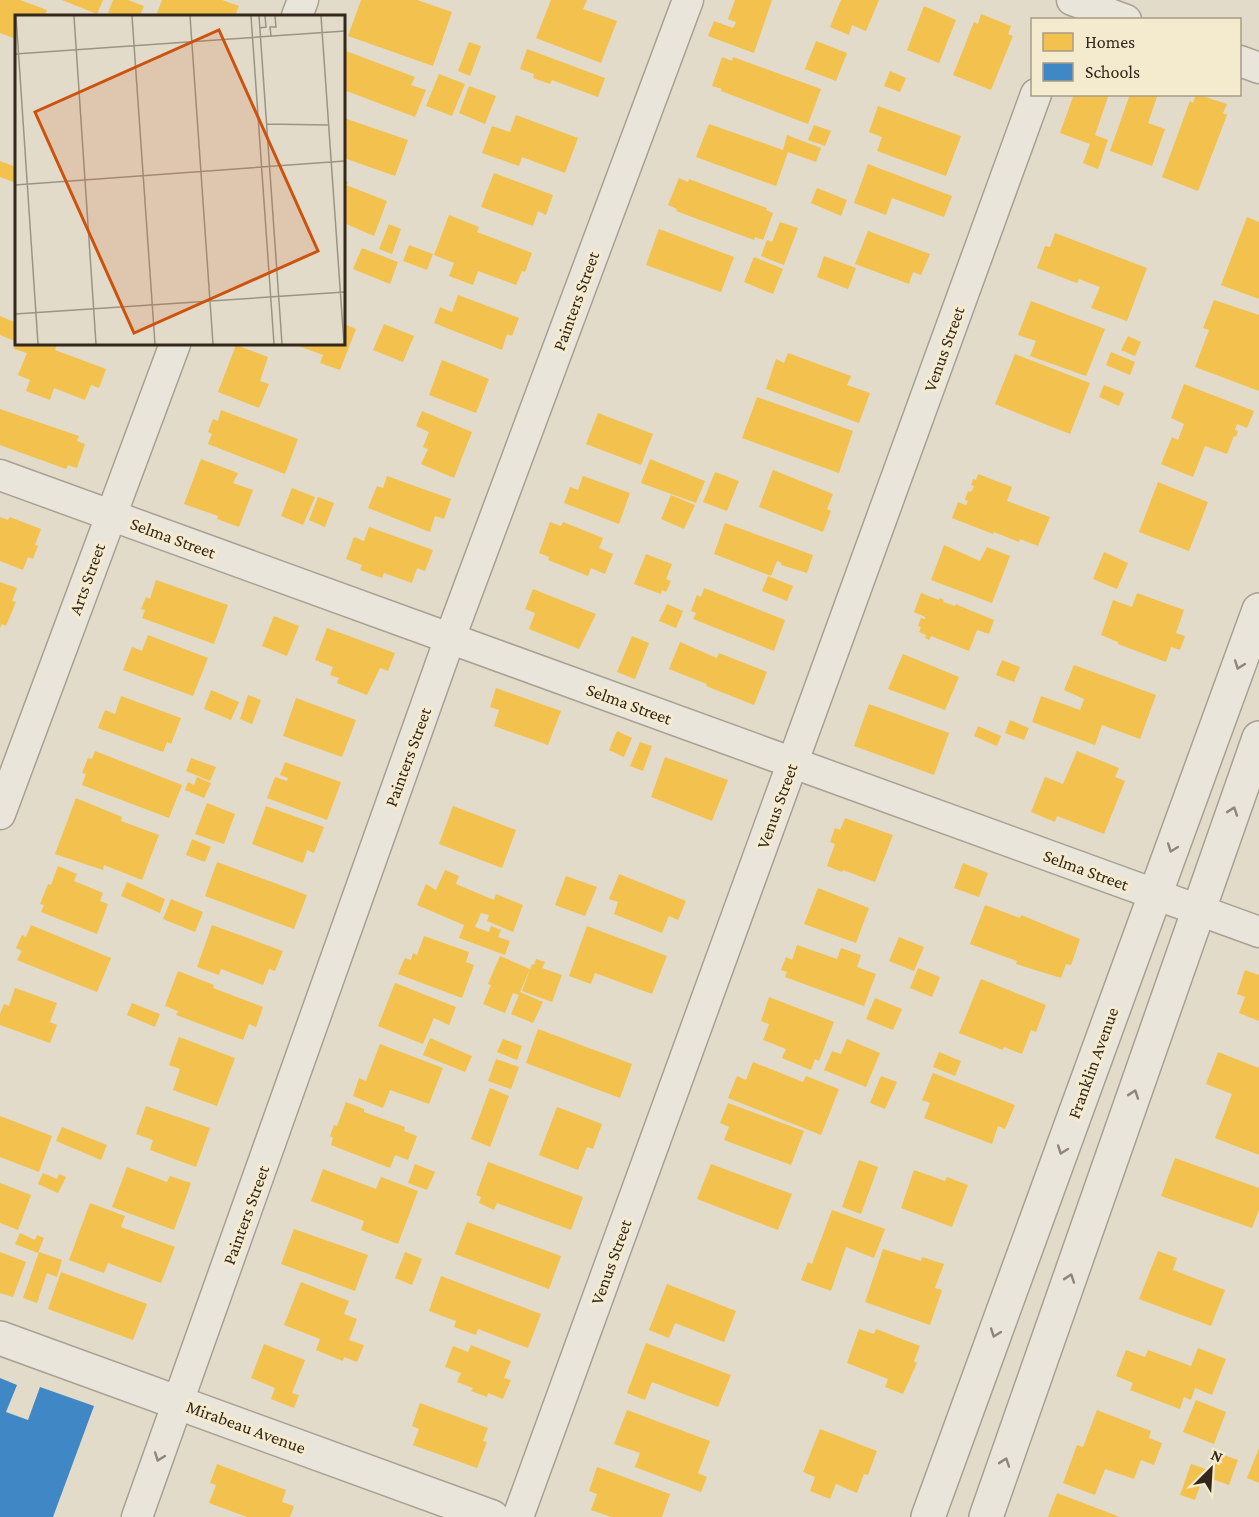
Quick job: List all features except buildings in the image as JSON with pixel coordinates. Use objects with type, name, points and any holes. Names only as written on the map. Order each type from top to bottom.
[{"type":"street","points":[[297,15],[303,0]]},
{"type":"street","name":"Painters Street","points":[[137,1517],[450,639],[688,0]]},
{"type":"street","points":[[1065,18],[1071,0],[1120,18]]},
{"type":"street","points":[[1241,62],[1259,68]]},
{"type":"street","name":"Venus Street","points":[[518,1517],[1035,96]]},
{"type":"street","name":"Arts Street","points":[[0,814],[174,345]]},
{"type":"street","name":"Selma Street","points":[[0,475],[1259,932]]},
{"type":"street","name":"Franklin Avenue","points":[[928,1517],[1259,610]]},
{"type":"street","points":[[986,1517],[1259,738]]},
{"type":"street","name":"Mirabeau Avenue","points":[[0,1338],[492,1517]]}]
